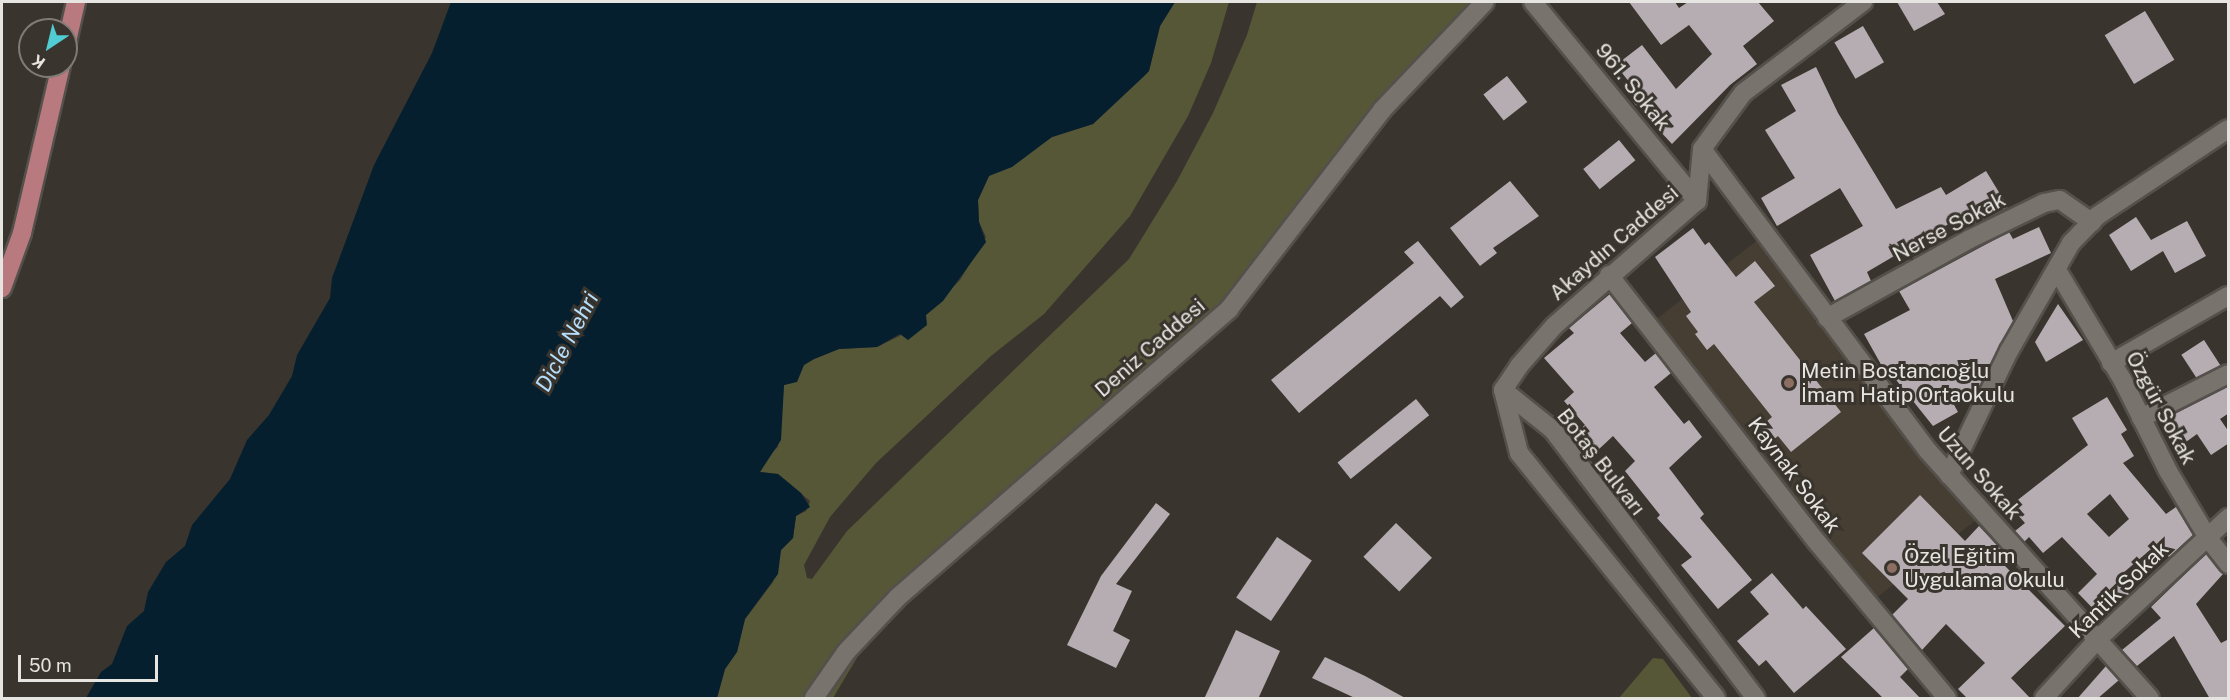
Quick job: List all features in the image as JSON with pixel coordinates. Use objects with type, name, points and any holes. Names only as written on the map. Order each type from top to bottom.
[{"type":"main road","points":[[72,18],[76,2]]},
{"type":"main road","points":[[2,288],[22,233],[58,78]]},
{"type":"street","name":"Deniz Caddesi","points":[[814,699],[854,643],[898,597],[1229,309],[1382,110],[1485,2]]},
{"type":"street","name":"961. Sokak","points":[[1533,2],[1697,201]]},
{"type":"street","points":[[1702,149],[1743,93],[1863,2]]},
{"type":"street","points":[[1949,475],[2009,351],[2071,243],[2092,222],[2229,129]]},
{"type":"street","name":"Akaydın Caddesi","points":[[1503,390],[1519,366],[1554,326],[1609,275],[1697,201],[1702,149]]},
{"type":"street","name":"Uzun Sokak","points":[[1702,149],[1827,318],[1949,475],[2150,699]]},
{"type":"street","name":"Nerse Sokak","points":[[1827,318],[1971,239],[2044,203],[2060,200],[2092,222]]},
{"type":"street","name":"Özgür Sokak","points":[[2057,270],[2208,538],[2229,564]]},
{"type":"street","name":"Kaynak Sokak","points":[[1609,275],[1817,542],[1947,699]]},
{"type":"street","points":[[2111,363],[2229,296]]},
{"type":"street","points":[[2141,418],[2229,374]]},
{"type":"street","points":[[1503,390],[1519,453],[1716,699]]},
{"type":"street","name":"Botaş Bulvarı","points":[[1503,390],[1553,430],[1756,699]]},
{"type":"street","name":"Kantik Sokak","points":[[2044,699],[2098,639],[2229,518]]},
{"type":"shaded area","name":"Metin Bostancıoğlu İmam Hatip Ortaokulu","points":[[1759,239],[1978,519],[1876,598],[1657,318]]},
{"type":"green space","points":[[1175,2],[1229,2],[1211,63],[1188,116],[1130,216],[1044,314],[991,356],[876,463],[830,517],[804,565],[807,578],[812,579],[847,531],[1129,259],[1177,181],[1213,113],[1247,35],[1257,2],[1485,2],[1417,69],[1260,274],[898,598],[905,607],[861,651],[833,698],[717,698],[725,669],[737,652],[745,619],[773,582],[781,550],[793,538],[796,516],[806,511],[810,501],[778,474],[760,472],[767,457],[778,447],[784,385],[792,383],[804,365],[814,359],[839,349],[877,347],[926,323],[926,315],[960,280],[986,237],[979,222],[978,200],[989,176],[1052,137],[1093,124],[1149,71],[1160,26]]},
{"type":"green space","points":[[1653,658],[1663,659],[1692,698],[1619,698]]},
{"type":"water","name":"Dicle Nehri","points":[[451,2],[1175,2],[1160,26],[1149,71],[1093,124],[1052,137],[1012,167],[989,176],[978,200],[979,222],[986,242],[943,301],[926,315],[927,325],[908,340],[900,334],[877,347],[839,349],[814,359],[804,365],[797,382],[784,385],[781,440],[760,472],[778,474],[801,493],[810,507],[796,516],[793,538],[781,550],[778,574],[745,619],[737,652],[725,669],[717,698],[86,698],[101,672],[112,664],[127,626],[144,611],[148,592],[166,562],[185,546],[192,525],[230,479],[247,440],[269,415],[292,376],[297,355],[330,298],[332,278],[374,165],[432,53]]},
{"type":"building","points":[[1629,2],[1675,2],[1679,8],[1688,2],[1758,2],[1774,21],[1743,46],[1757,64],[1730,85],[1672,144],[1632,101],[1639,95],[1616,65],[1642,45],[1676,89],[1712,54],[1689,25],[1661,45]]},
{"type":"building","points":[[1897,2],[1937,2],[1945,14],[1914,31]]},
{"type":"building","points":[[2145,11],[2174,60],[2134,84],[2105,35]]},
{"type":"building","points":[[1863,26],[1884,62],[1855,79],[1834,42]]},
{"type":"building","points":[[1816,67],[1838,113],[1896,209],[1941,187],[1946,195],[1986,171],[2008,207],[1976,224],[1969,212],[1867,272],[1871,281],[1835,301],[1810,255],[1863,226],[1840,188],[1777,226],[1761,198],[1795,178],[1765,130],[1796,111],[1781,85]]},
{"type":"building","points":[[1507,76],[1527,102],[1504,120],[1483,94]]},
{"type":"building","points":[[1619,140],[1635,160],[1600,189],[1583,169]]},
{"type":"building","points":[[1510,181],[1539,216],[1493,248],[1497,253],[1480,266],[1450,228]]},
{"type":"building","points":[[2136,217],[2151,240],[2187,221],[2206,256],[2175,273],[2163,251],[2131,271],[2109,235]]},
{"type":"building","points":[[2039,227],[2051,253],[1995,279],[2013,321],[1989,366],[1980,371],[1984,377],[1979,387],[1953,403],[1958,412],[1933,426],[1893,376],[1888,377],[1864,334],[1910,310],[1899,291],[2009,232],[2013,239]]},
{"type":"building","points":[[1693,228],[1705,245],[1709,242],[1736,277],[1755,261],[1775,286],[1754,302],[1841,412],[1791,452],[1778,436],[1773,440],[1761,426],[1772,417],[1714,344],[1707,350],[1695,334],[1698,332],[1686,316],[1691,312],[1655,257]]},
{"type":"building","points":[[1418,241],[1464,297],[1451,308],[1440,296],[1299,413],[1271,380],[1414,263],[1404,252]]},
{"type":"building","points":[[1610,294],[1632,323],[1620,333],[1645,362],[1656,353],[1671,373],[1654,387],[1684,424],[1689,420],[1702,437],[1669,468],[1704,514],[1700,518],[1752,580],[1718,609],[1681,565],[1692,557],[1657,518],[1660,515],[1625,471],[1635,461],[1613,436],[1598,450],[1579,430],[1585,425],[1564,401],[1574,392],[1544,358],[1574,333],[1569,328]]},
{"type":"building","points":[[2058,304],[2083,340],[2046,362],[2035,342]]},
{"type":"building","points":[[2204,340],[2220,365],[2198,380],[2181,355]]},
{"type":"building","points":[[2229,386],[2229,413],[2220,419],[2229,432],[2229,443],[2211,455],[2197,434],[2179,447],[2161,421]]},
{"type":"building","points":[[2107,397],[2127,430],[2121,434],[2134,456],[2123,463],[2166,514],[2176,507],[2193,535],[2169,557],[2157,544],[2116,579],[2129,594],[2103,619],[2078,593],[2097,574],[2062,537],[2043,553],[2029,537],[2024,542],[2015,531],[2025,523],[2010,506],[2088,445],[2072,418]],"holes":[[[2110,494],[2129,519],[2109,537],[2087,514]]]},
{"type":"building","points":[[1416,399],[1429,415],[1351,479],[1338,463]]},
{"type":"building","points":[[1920,495],[1965,541],[1979,526],[2009,558],[2003,564],[2065,626],[2011,678],[2031,699],[1968,699],[1958,689],[1985,663],[1946,624],[1922,650],[1892,615],[1908,599],[1862,553]]},
{"type":"building","points":[[1156,503],[1170,514],[1116,584],[1132,591],[1113,631],[1130,640],[1116,668],[1067,645],[1101,576]]},
{"type":"building","points":[[1396,523],[1432,558],[1399,592],[1363,557]]},
{"type":"building","points":[[1277,537],[1312,560],[1271,621],[1236,598]]},
{"type":"building","points":[[2206,554],[2223,574],[2196,604],[2221,643],[2229,639],[2229,699],[2210,699],[2174,636],[2137,666],[2122,650],[2161,618],[2151,607]]},
{"type":"building","points":[[1772,573],[1803,609],[1806,606],[1846,649],[1794,693],[1766,660],[1759,666],[1737,641],[1769,614],[1750,592]]},
{"type":"building","points":[[1874,628],[1908,669],[1900,677],[1921,699],[1884,699],[1841,657]]},
{"type":"building","points":[[1236,630],[1280,651],[1258,699],[1204,699]]},
{"type":"building","points":[[1325,657],[1407,699],[1357,699],[1312,678]]},
{"type":"building","points":[[2106,666],[2119,680],[2097,699],[2077,699]]},
{"type":"place","name":"Metin Bostancıoğlu İmam Hatip Ortaokulu","points":[[1789,383]]},
{"type":"place","name":"Özel Eğitim Uygulama Okulu","points":[[1892,568]]}]
